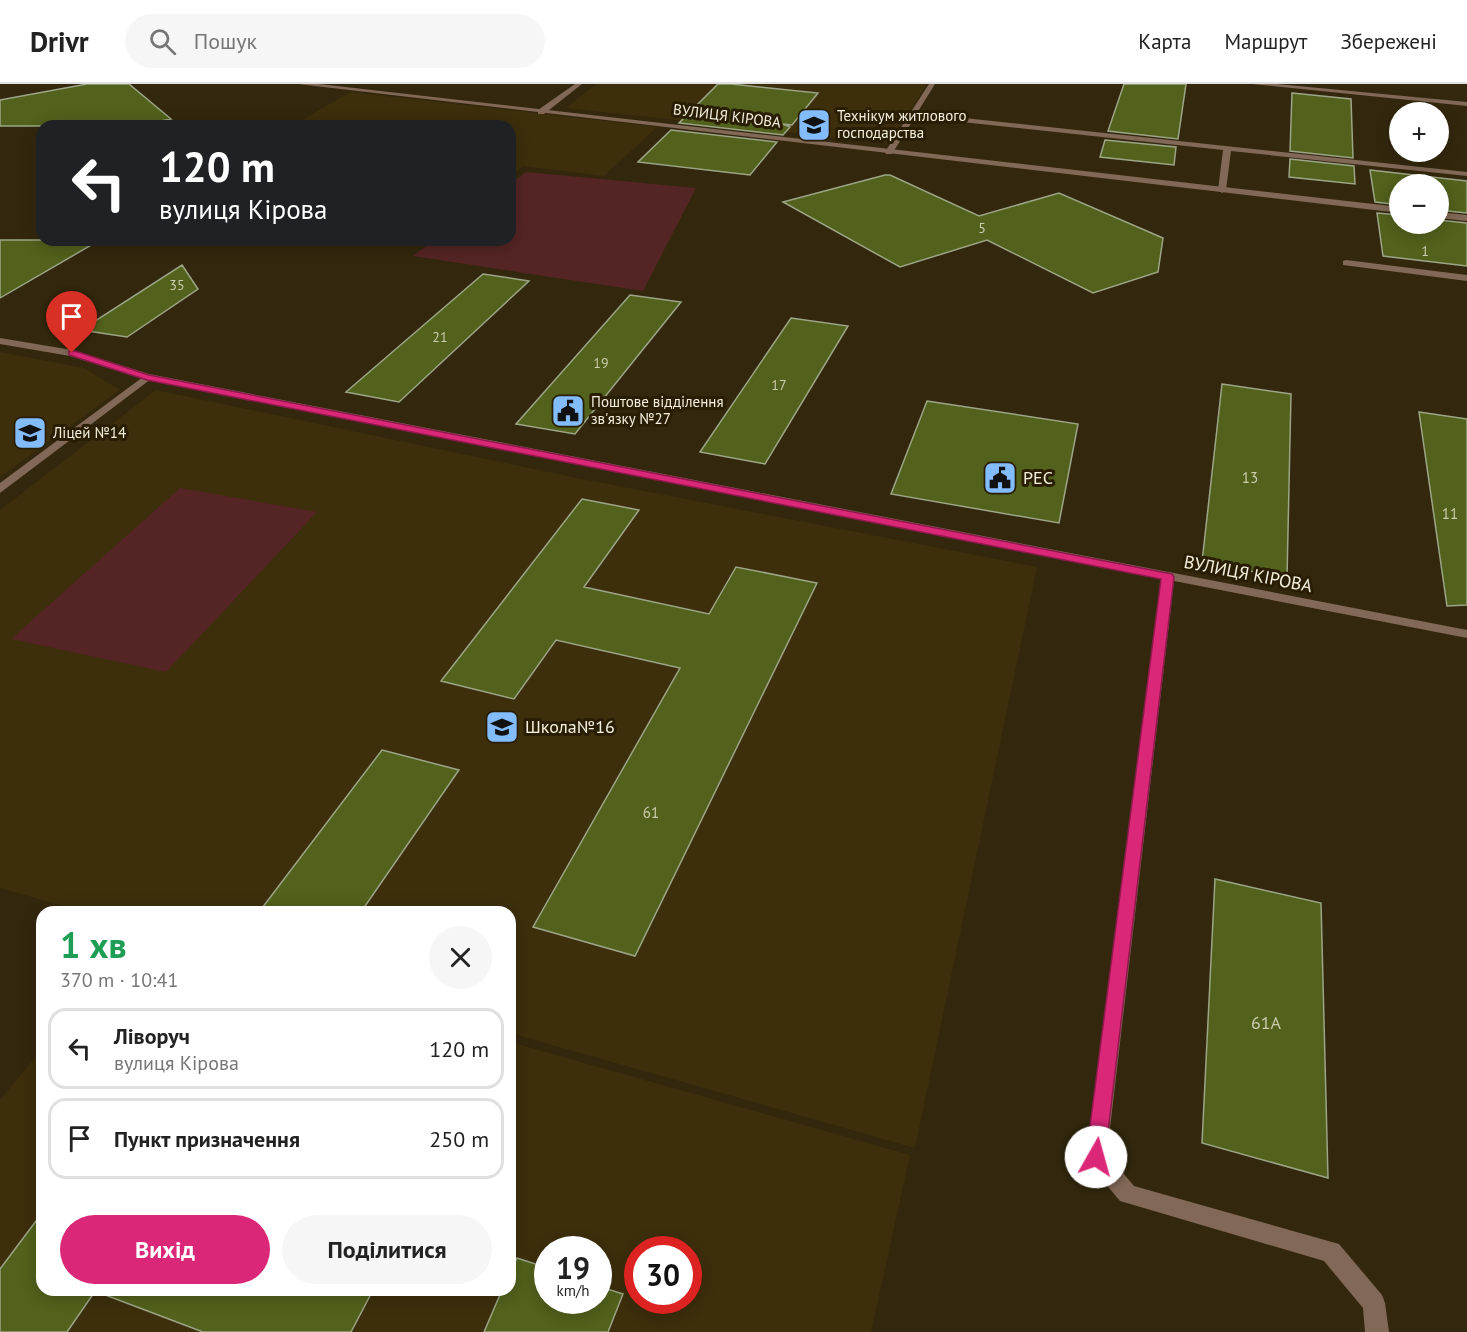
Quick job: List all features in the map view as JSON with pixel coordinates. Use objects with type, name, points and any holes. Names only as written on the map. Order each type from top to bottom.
[{"type":"street","name":"ВУЛИЦЯ КІРОВА","points":[[301,84],[1389,209]]},
{"type":"street","points":[[541,112],[579,84]]},
{"type":"street","points":[[889,152],[932,84]]},
{"type":"street","points":[[1255,84],[1467,104]]},
{"type":"street","points":[[1371,84],[1373,95]]},
{"type":"street","points":[[912,116],[1467,174]]},
{"type":"street","points":[[1221,190],[1227,148]]},
{"type":"street","points":[[1449,216],[1467,218]]},
{"type":"street","points":[[1346,263],[1467,278]]},
{"type":"street","name":"ВУЛИЦЯ КІРОВА","points":[[0,341],[72,353],[147,377],[1467,634]]},
{"type":"street","points":[[0,489],[147,377]]},
{"type":"street","points":[[1168,577],[1096,1157],[1128,1194],[1331,1252],[1374,1302],[1377,1332]]},
{"type":"shaded area","name":"Технікум житлового господарства","points":[[596,84],[927,84],[889,143],[566,108]]},
{"type":"shaded area","points":[[350,92],[657,127],[604,176],[523,166],[516,172],[516,120],[302,120]]},
{"type":"shaded area","points":[[526,172],[696,188],[643,291],[413,256],[426,246],[516,246],[516,180]]},
{"type":"shaded area","name":"Ліцей №14","points":[[0,352],[84,368],[120,390],[0,477]]},
{"type":"shaded area","name":"Школа№16","points":[[156,390],[572,477],[1037,567],[915,1148],[516,1035],[516,906],[63,906],[0,888],[0,510]]},
{"type":"shaded area","points":[[180,488],[317,512],[166,672],[11,639]]},
{"type":"shaded area","points":[[516,1044],[910,1155],[871,1332],[0,1332],[0,1100],[36,1056],[36,1296],[516,1296]]},
{"type":"building","points":[[87,84],[129,84],[171,119],[36,120],[36,126],[0,126],[0,100]]},
{"type":"building","points":[[718,84],[818,93],[792,125],[783,124],[790,127],[783,135],[679,123]]},
{"type":"building","points":[[1124,84],[1186,84],[1178,139],[1108,131]]},
{"type":"building","points":[[1292,93],[1351,99],[1353,158],[1290,151]]},
{"type":"building","points":[[671,130],[777,142],[750,175],[638,162]]},
{"type":"building","points":[[1105,140],[1176,147],[1174,165],[1100,157]]},
{"type":"building","points":[[1290,159],[1354,166],[1355,184],[1289,177]]},
{"type":"building","points":[[1370,170],[1405,174],[1389,174],[1389,204],[1375,202]]},
{"type":"building","points":[[890,175],[979,216],[1059,193],[1163,238],[1158,272],[1093,293],[987,240],[900,267],[783,202]]},
{"type":"building","points":[[1449,179],[1467,181],[1467,213],[1449,211]]},
{"type":"building","points":[[1377,213],[1389,214],[1389,234],[1449,234],[1449,221],[1467,223],[1467,266],[1383,256]]},
{"type":"building","points":[[0,240],[36,240],[36,246],[90,246],[0,298]]},
{"type":"building","points":[[182,265],[198,289],[127,337],[81,330]]},
{"type":"building","points":[[483,274],[529,281],[399,402],[346,392]]},
{"type":"building","points":[[630,295],[681,302],[575,434],[516,424]]},
{"type":"building","points":[[791,318],[848,326],[765,464],[700,452]]},
{"type":"building","points":[[1222,384],[1291,394],[1287,578],[1202,562]]},
{"type":"building","points":[[927,401],[1078,424],[1059,523],[891,494]]},
{"type":"building","points":[[1419,412],[1467,419],[1467,605],[1447,606]]},
{"type":"building","points":[[582,499],[639,510],[584,587],[709,614],[736,567],[817,583],[635,956],[533,927],[680,668],[556,640],[514,699],[441,681]]},
{"type":"building","points":[[382,750],[459,770],[365,906],[264,906]]},
{"type":"building","points":[[1215,879],[1321,903],[1328,1178],[1202,1143]]},
{"type":"building","points":[[36,1221],[36,1296],[92,1296],[67,1332],[0,1332],[0,1269]]},
{"type":"building","points":[[517,1258],[534,1263],[534,1314],[612,1314],[612,1290],[623,1294],[608,1332],[484,1332],[499,1296],[516,1296]]},
{"type":"building","points":[[108,1296],[370,1296],[351,1332],[203,1332]]},
{"type":"place","name":"Технікум житлового господарства","points":[[814,125]]},
{"type":"place","name":"Поштове відділення зв'язку №27","points":[[568,411]]},
{"type":"place","name":"Ліцей №14","points":[[30,433]]},
{"type":"place","name":"РЕС","points":[[1000,478]]},
{"type":"place","name":"Школа№16","points":[[502,727]]},
{"type":"route","points":[[72,353],[147,377],[1168,577],[1096,1157]]}]
